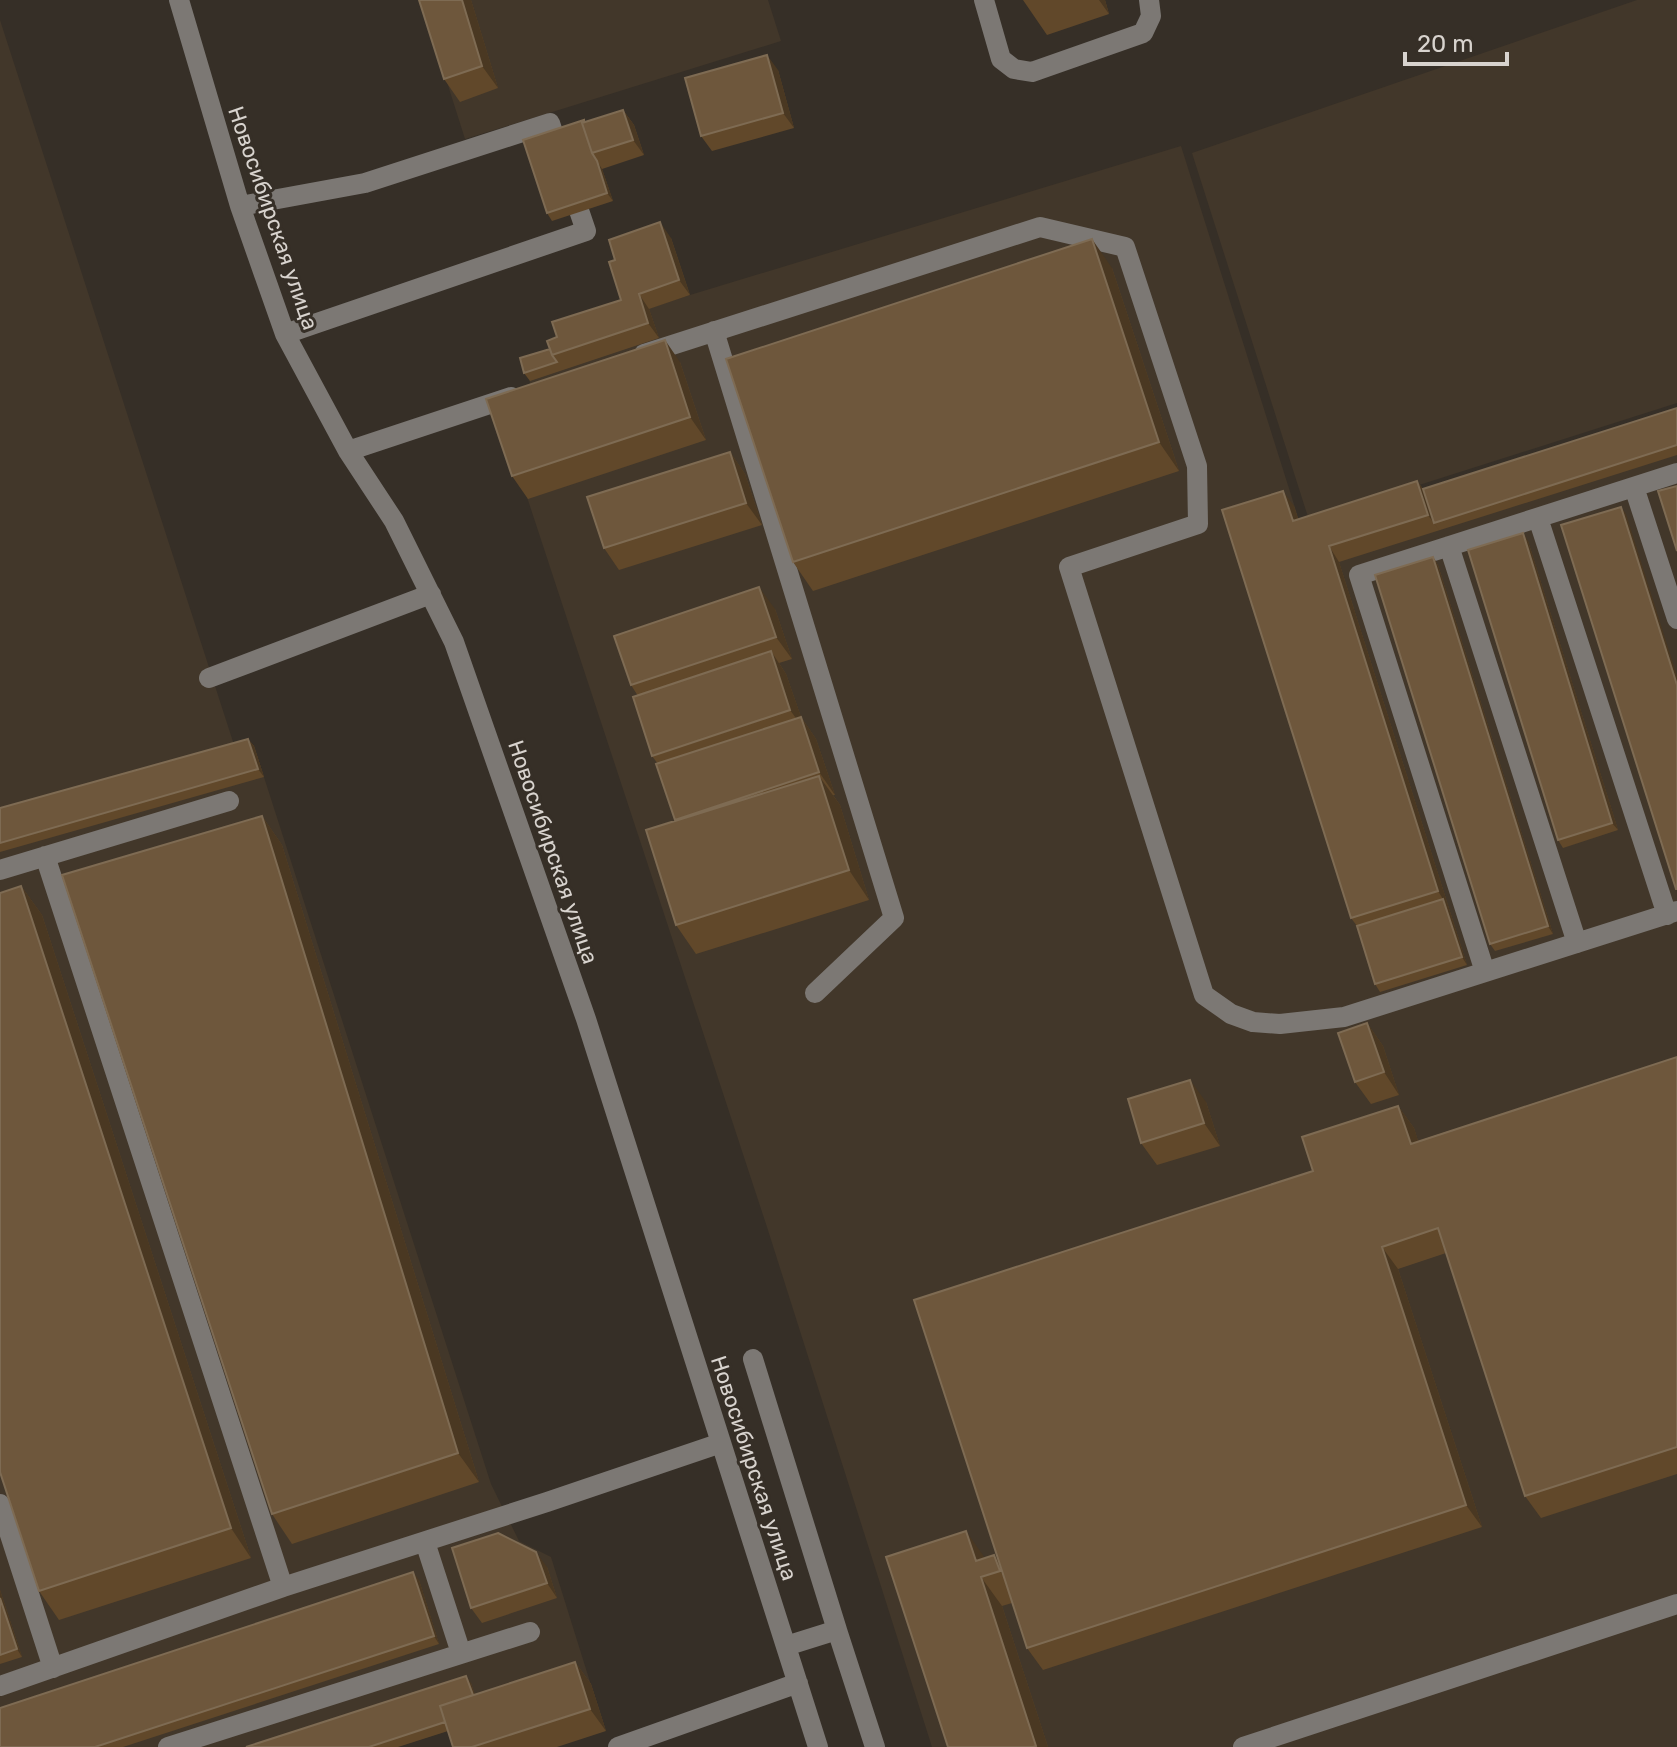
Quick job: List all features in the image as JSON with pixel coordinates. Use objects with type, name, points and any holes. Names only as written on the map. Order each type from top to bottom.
[{"type":"street","name":"Новосибирская улица","points":[[179,0],[240,206],[285,334],[348,451],[394,521],[454,642],[586,1019],[818,1747]]},
{"type":"street","points":[[984,0],[1001,59],[1014,69],[1032,72],[1143,33],[1151,16],[1149,0]]},
{"type":"street","points":[[240,206],[365,183],[550,123],[586,231],[285,334]]},
{"type":"street","points":[[626,360],[1040,227],[1125,247],[1197,466],[1198,524],[1069,567],[1204,995],[1231,1014],[1253,1022],[1280,1024],[1344,1017],[1672,913],[1538,518]]},
{"type":"street","points":[[714,331],[894,918],[815,993]]},
{"type":"street","points":[[348,451],[524,393]]},
{"type":"street","points":[[1485,972],[1359,575],[1677,473]]},
{"type":"street","points":[[1634,487],[1677,619]]},
{"type":"street","points":[[1449,546],[1577,943]]},
{"type":"street","points":[[209,678],[431,594]]},
{"type":"street","points":[[0,870],[229,801]]},
{"type":"street","points":[[45,856],[283,1587]]},
{"type":"street","points":[[753,1359],[875,1747]]},
{"type":"street","points":[[0,1686],[283,1587],[721,1443]]},
{"type":"street","points":[[0,1504],[53,1668]]},
{"type":"street","points":[[425,1542],[461,1653]]},
{"type":"street","points":[[1243,1747],[1677,1604]]},
{"type":"street","points":[[786,1646],[837,1630]]},
{"type":"street","points":[[168,1747],[530,1632]]},
{"type":"street","points":[[618,1747],[798,1683]]},
{"type":"shaded area","points":[[421,0],[768,0],[781,41],[465,139]]},
{"type":"shaded area","points":[[1637,0],[1677,0],[1677,403],[1309,520],[1192,153]]},
{"type":"shaded area","points":[[0,20],[236,751],[254,746],[491,1484],[519,1541],[551,1557],[591,1685],[397,1747],[0,1747]]},
{"type":"shaded area","points":[[1181,146],[1304,536],[1677,417],[1677,1747],[932,1747],[767,1227],[502,421],[538,409],[525,366],[568,352],[563,337],[690,295]]},
{"type":"building","points":[[419,0],[462,0],[482,66],[444,79]]},
{"type":"building","points":[[767,55],[783,113],[701,136],[685,78]]},
{"type":"building","points":[[623,110],[633,140],[592,153],[582,123]]},
{"type":"building","points":[[584,120],[582,123],[607,193],[547,213],[523,140]]},
{"type":"building","points":[[660,222],[679,280],[639,294],[648,323],[552,355],[547,341],[557,337],[552,322],[621,300],[609,262],[615,260],[609,240]]},
{"type":"building","points":[[1092,239],[1159,442],[793,562],[726,359]]},
{"type":"building","points":[[665,340],[690,417],[512,476],[486,399]]},
{"type":"building","points":[[550,349],[557,362],[524,373],[520,358]]},
{"type":"building","points":[[1677,408],[1677,445],[1434,523],[1423,489]]},
{"type":"building","points":[[730,452],[746,503],[604,548],[587,497]]},
{"type":"building","points":[[1417,481],[1428,515],[1329,546],[1438,891],[1351,918],[1222,510],[1283,491],[1293,521]]},
{"type":"building","points":[[1677,486],[1677,551],[1658,491]]},
{"type":"building","points":[[1621,507],[1677,685],[1677,889],[1561,525]]},
{"type":"building","points":[[1523,533],[1612,823],[1558,840],[1468,550]]},
{"type":"building","points":[[1433,557],[1548,926],[1490,944],[1375,575]]},
{"type":"building","points":[[759,587],[776,637],[631,685],[614,636]]},
{"type":"building","points":[[771,651],[790,710],[652,756],[633,697]]},
{"type":"building","points":[[801,717],[819,772],[675,820],[656,764]]},
{"type":"building","points":[[248,739],[258,769],[0,843],[0,808]]},
{"type":"building","points":[[819,776],[849,870],[676,925],[646,830]]},
{"type":"building","points":[[262,816],[458,1453],[272,1514],[62,875]]},
{"type":"building","points":[[21,886],[231,1528],[39,1591],[0,1472],[0,893]]},
{"type":"building","points":[[1443,899],[1462,957],[1375,984],[1357,926]]},
{"type":"building","points":[[1367,1023],[1384,1072],[1355,1082],[1338,1033]]},
{"type":"building","points":[[1677,1057],[1677,1447],[1525,1496],[1438,1228],[1382,1247],[1466,1505],[1027,1648],[914,1300],[1313,1171],[1302,1137],[1398,1106],[1411,1144]]},
{"type":"building","points":[[1190,1080],[1204,1123],[1141,1143],[1128,1099]]},
{"type":"building","points":[[966,1531],[976,1561],[994,1555],[1000,1571],[981,1577],[1036,1746],[1033,1747],[948,1747],[886,1557]]},
{"type":"building","points":[[498,1533],[536,1552],[547,1583],[471,1608],[452,1548]]},
{"type":"building","points":[[413,1572],[434,1636],[95,1747],[0,1747],[0,1708]]},
{"type":"building","points":[[0,1598],[17,1649],[0,1655]]},
{"type":"building","points":[[575,1662],[590,1709],[472,1747],[453,1747],[440,1706]]},
{"type":"building","points":[[466,1676],[473,1695],[440,1706],[445,1722],[369,1747],[246,1747]]}]
